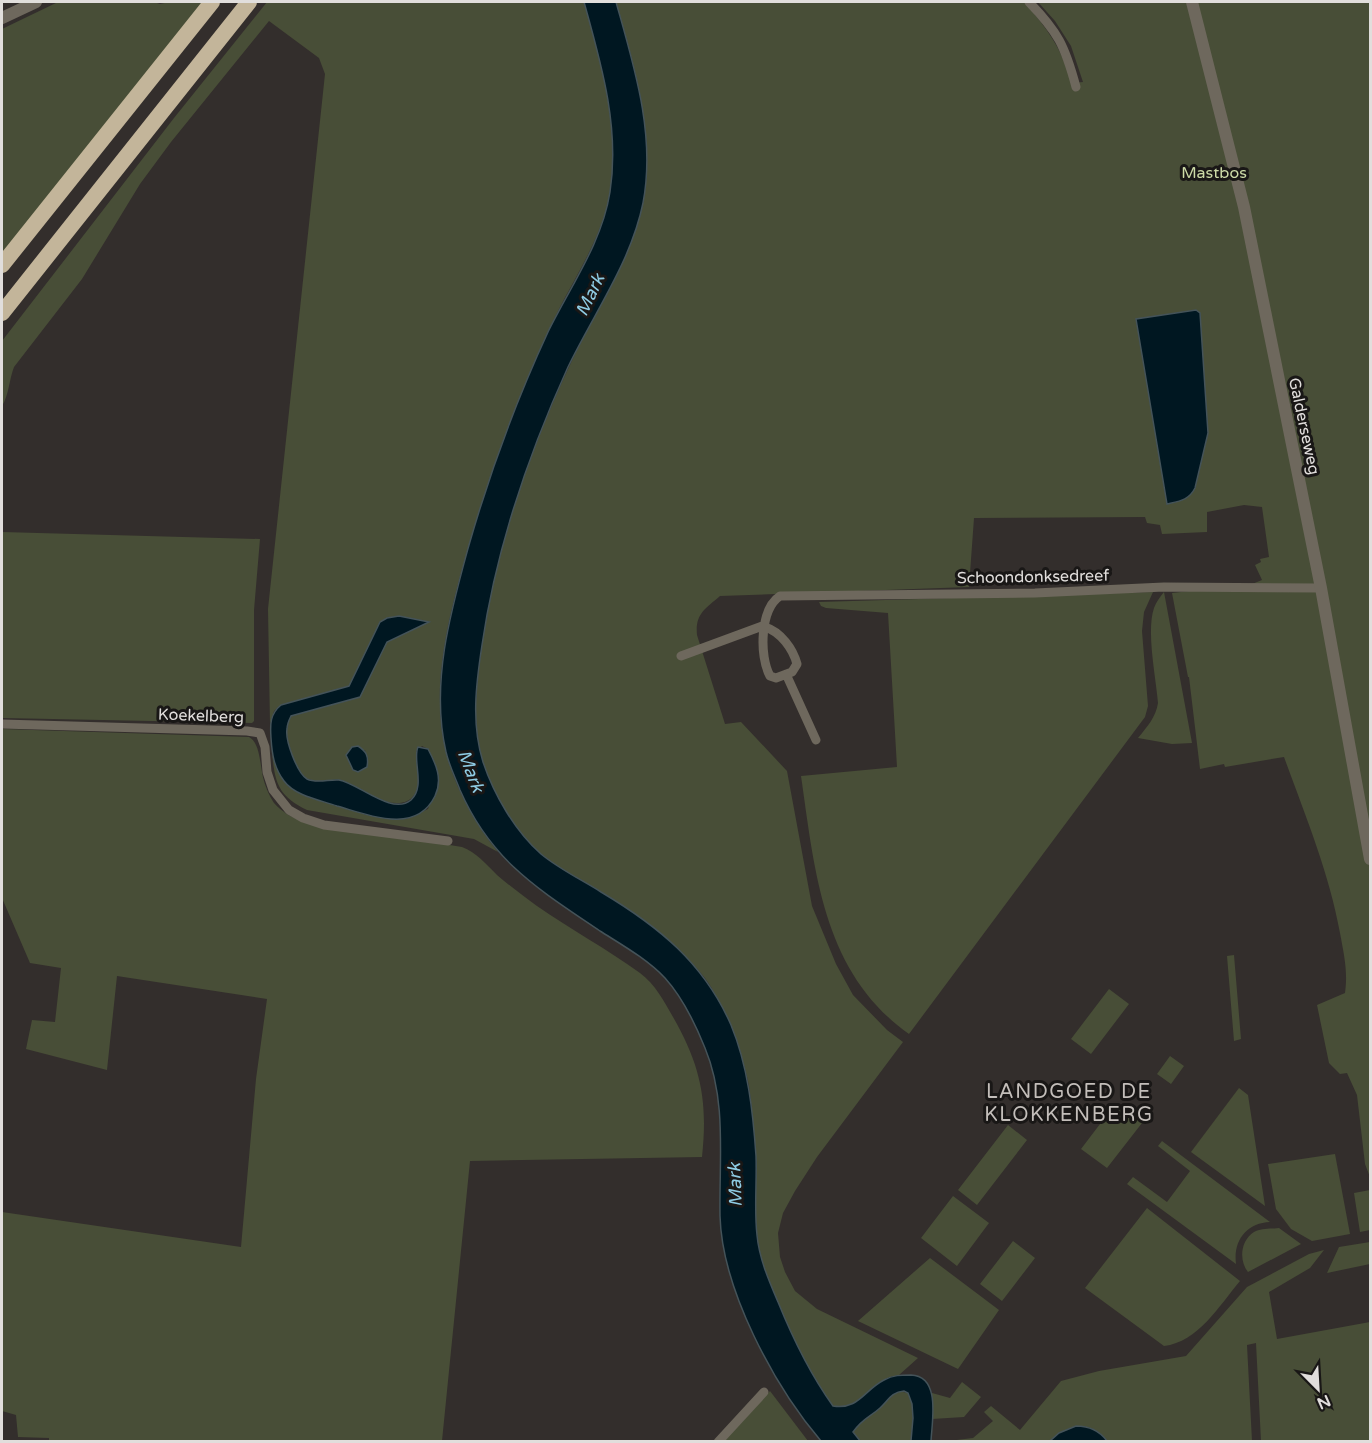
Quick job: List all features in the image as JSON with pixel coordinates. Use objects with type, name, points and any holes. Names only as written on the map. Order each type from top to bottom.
[{"type":"highway","points":[[2,265],[212,2]]},
{"type":"highway","points":[[2,313],[249,2]]},
{"type":"street","points":[[2,18],[36,2]]},
{"type":"street","points":[[1029,2],[1050,23],[1067,53],[1076,87]]},
{"type":"street","name":"Galderseweg","points":[[1192,2],[1244,207],[1321,588],[1371,860]]},
{"type":"street","name":"Schoondonksedreef","points":[[786,674],[772,678],[768,673],[763,655],[765,626],[771,604],[780,596],[1035,593],[1164,587],[1321,588]]},
{"type":"street","points":[[681,656],[765,626],[788,645],[795,657],[796,669],[786,674],[816,740]]},
{"type":"street","name":"Koekelberg","points":[[2,724],[260,733],[265,747],[267,772],[273,789],[289,810],[303,818],[324,825],[448,841]]},
{"type":"street","points":[[718,1442],[764,1392]]},
{"type":"green space","points":[[58,2],[154,2],[160,4],[204,2],[2,257],[2,29]]},
{"type":"green space","points":[[267,2],[584,2],[604,74],[612,124],[614,149],[609,198],[594,243],[544,341],[498,455],[456,593],[444,646],[441,673],[441,726],[450,765],[467,805],[481,830],[498,852],[474,839],[307,810],[284,794],[275,773],[272,753],[276,768],[317,799],[364,814],[397,819],[406,819],[428,809],[439,777],[428,749],[422,746],[416,752],[419,777],[414,795],[400,803],[374,798],[349,784],[308,779],[296,764],[287,734],[291,716],[360,697],[387,642],[428,622],[380,622],[349,686],[281,705],[274,711],[270,724],[268,609],[325,74],[319,58],[269,21],[140,184],[82,279],[14,367],[2,406],[2,341],[174,118]],"holes":[[[365,750],[368,760],[367,767],[354,770],[346,755]]]},
{"type":"green space","name":"Mastbos","points":[[616,2],[1024,2],[1053,40],[1064,60],[1072,83],[1083,82],[1071,46],[1055,21],[1038,2],[1370,2],[1370,1177],[1365,1164],[1357,1095],[1347,1073],[1340,1074],[1329,1063],[1317,1005],[1345,993],[1346,970],[1340,933],[1323,866],[1284,757],[1200,769],[1189,677],[1172,593],[1252,584],[1262,580],[1255,565],[1261,562],[1260,559],[1269,557],[1262,507],[1244,505],[1207,512],[1207,532],[1162,534],[1160,525],[1147,523],[1145,517],[974,518],[969,587],[720,596],[699,617],[697,635],[725,724],[741,722],[787,771],[812,906],[836,964],[853,995],[887,1030],[903,1042],[817,1157],[783,1213],[778,1233],[780,1257],[795,1291],[817,1309],[918,1358],[899,1375],[877,1384],[866,1395],[845,1408],[833,1406],[809,1369],[762,1261],[756,1225],[756,1156],[749,1086],[745,1068],[715,994],[704,976],[692,964],[640,919],[608,896],[557,866],[531,845],[499,800],[487,774],[479,747],[476,704],[480,660],[496,573],[515,503],[554,400],[630,246],[643,203],[647,152],[645,126],[636,76]]},
{"type":"green space","points":[[2,532],[260,539],[254,610],[254,721],[252,723],[2,718]]},
{"type":"green space","points":[[1153,592],[1144,612],[1142,631],[1148,706],[1145,717],[909,1034],[880,1009],[858,982],[841,951],[828,918],[819,884],[801,776],[897,767],[888,613],[826,608],[819,602]]},
{"type":"green space","points":[[1164,592],[1192,743],[1172,744],[1138,738],[1148,726],[1158,703],[1151,629],[1154,608]]},
{"type":"green space","points":[[2,729],[249,737],[258,750],[264,781],[270,795],[274,803],[287,814],[302,821],[467,849],[537,906],[640,973],[663,999],[683,1035],[700,1084],[704,1118],[702,1157],[470,1161],[442,1441],[49,1441],[49,1438],[18,1437],[16,1415],[2,1411],[2,1212],[241,1247],[256,1079],[267,999],[117,976],[107,1070],[26,1049],[32,1020],[55,1022],[61,968],[30,963],[2,898]]},
{"type":"green space","points":[[1234,955],[1241,1039],[1234,1041],[1227,956]]},
{"type":"green space","points":[[1109,989],[1129,1004],[1091,1054],[1071,1039]]},
{"type":"green space","points":[[1170,1056],[1184,1066],[1171,1084],[1157,1074]]},
{"type":"green space","points":[[1239,1088],[1248,1095],[1265,1206],[1191,1152]]},
{"type":"green space","points":[[1116,1103],[1142,1123],[1107,1168],[1081,1149]]},
{"type":"green space","points":[[1008,1125],[1027,1140],[977,1205],[958,1190]]},
{"type":"green space","points":[[1162,1141],[1270,1222],[1248,1229],[1243,1234],[1237,1247],[1236,1264],[1127,1184],[1133,1177],[1167,1202],[1190,1171],[1158,1146]]},
{"type":"green space","points":[[1335,1154],[1350,1234],[1312,1241],[1291,1229],[1276,1209],[1268,1164]]},
{"type":"green space","points":[[1370,1190],[1370,1230],[1360,1232],[1354,1193]]},
{"type":"green space","points":[[953,1196],[989,1223],[957,1266],[921,1238]]},
{"type":"green space","points":[[1147,1208],[1240,1281],[1197,1330],[1187,1338],[1164,1346],[1085,1288]]},
{"type":"green space","points":[[1279,1228],[1301,1244],[1248,1272],[1242,1257],[1246,1240],[1254,1232]]},
{"type":"green space","points":[[1013,1241],[1035,1258],[1002,1301],[980,1284]]},
{"type":"green space","points":[[1370,1242],[1370,1264],[1327,1273],[1339,1247]]},
{"type":"green space","points":[[1324,1250],[1310,1268],[1269,1292],[1277,1339],[1370,1322],[1370,1441],[1261,1441],[1256,1343],[1247,1345],[1252,1441],[1107,1441],[1094,1430],[1079,1427],[1064,1432],[1050,1441],[940,1442],[973,1438],[993,1421],[984,1412],[991,1406],[1020,1430],[1061,1381],[1099,1371],[1186,1356],[1247,1287],[1309,1254]]},
{"type":"green space","points":[[930,1258],[999,1310],[958,1369],[858,1321]]},
{"type":"green space","points":[[962,1382],[981,1397],[964,1417],[932,1419],[932,1393],[950,1398]]},
{"type":"green space","points":[[770,1391],[808,1441],[720,1442],[742,1422]]},
{"type":"green space","points":[[898,1391],[908,1393],[912,1404],[911,1441],[861,1441],[853,1432],[862,1420],[879,1409],[891,1395]]},
{"type":"water","name":"Mark","points":[[584,2],[616,2],[636,76],[645,126],[647,152],[643,203],[621,267],[578,347],[553,400],[515,503],[496,573],[480,660],[476,704],[479,747],[499,800],[531,845],[555,865],[622,905],[660,933],[693,965],[720,1003],[737,1041],[749,1089],[756,1156],[756,1215],[760,1252],[768,1278],[790,1329],[809,1369],[825,1394],[833,1406],[849,1405],[877,1384],[891,1377],[911,1375],[921,1377],[931,1391],[933,1401],[931,1441],[911,1441],[912,1404],[908,1393],[904,1391],[893,1395],[857,1427],[853,1432],[861,1442],[821,1441],[803,1419],[769,1365],[740,1305],[730,1274],[723,1244],[720,1216],[720,1130],[716,1089],[705,1048],[688,1011],[665,978],[650,965],[537,887],[502,855],[472,815],[446,752],[440,700],[442,673],[450,621],[469,545],[514,410],[548,332],[593,247],[610,192],[613,143],[611,119],[597,48]]},
{"type":"water","points":[[1196,310],[1200,313],[1208,433],[1193,492],[1187,498],[1167,504],[1136,319]]},
{"type":"water","points":[[399,616],[429,622],[387,642],[360,697],[291,716],[287,727],[288,741],[293,756],[303,776],[307,779],[347,782],[394,804],[403,804],[411,800],[415,794],[418,788],[416,759],[418,747],[428,749],[436,766],[438,778],[435,796],[427,808],[416,815],[404,819],[391,819],[350,810],[308,797],[289,786],[274,761],[271,720],[281,705],[349,686],[380,622]]},
{"type":"water","points":[[358,746],[365,752],[368,760],[367,767],[358,772],[353,770],[346,755],[352,747]]},
{"type":"water","points":[[1076,1426],[1093,1429],[1107,1441],[1050,1441],[1059,1433]]},
{"type":"district","name":"LANDGOED DE KLOKKENBERG","points":[[1069,1102]]}]
